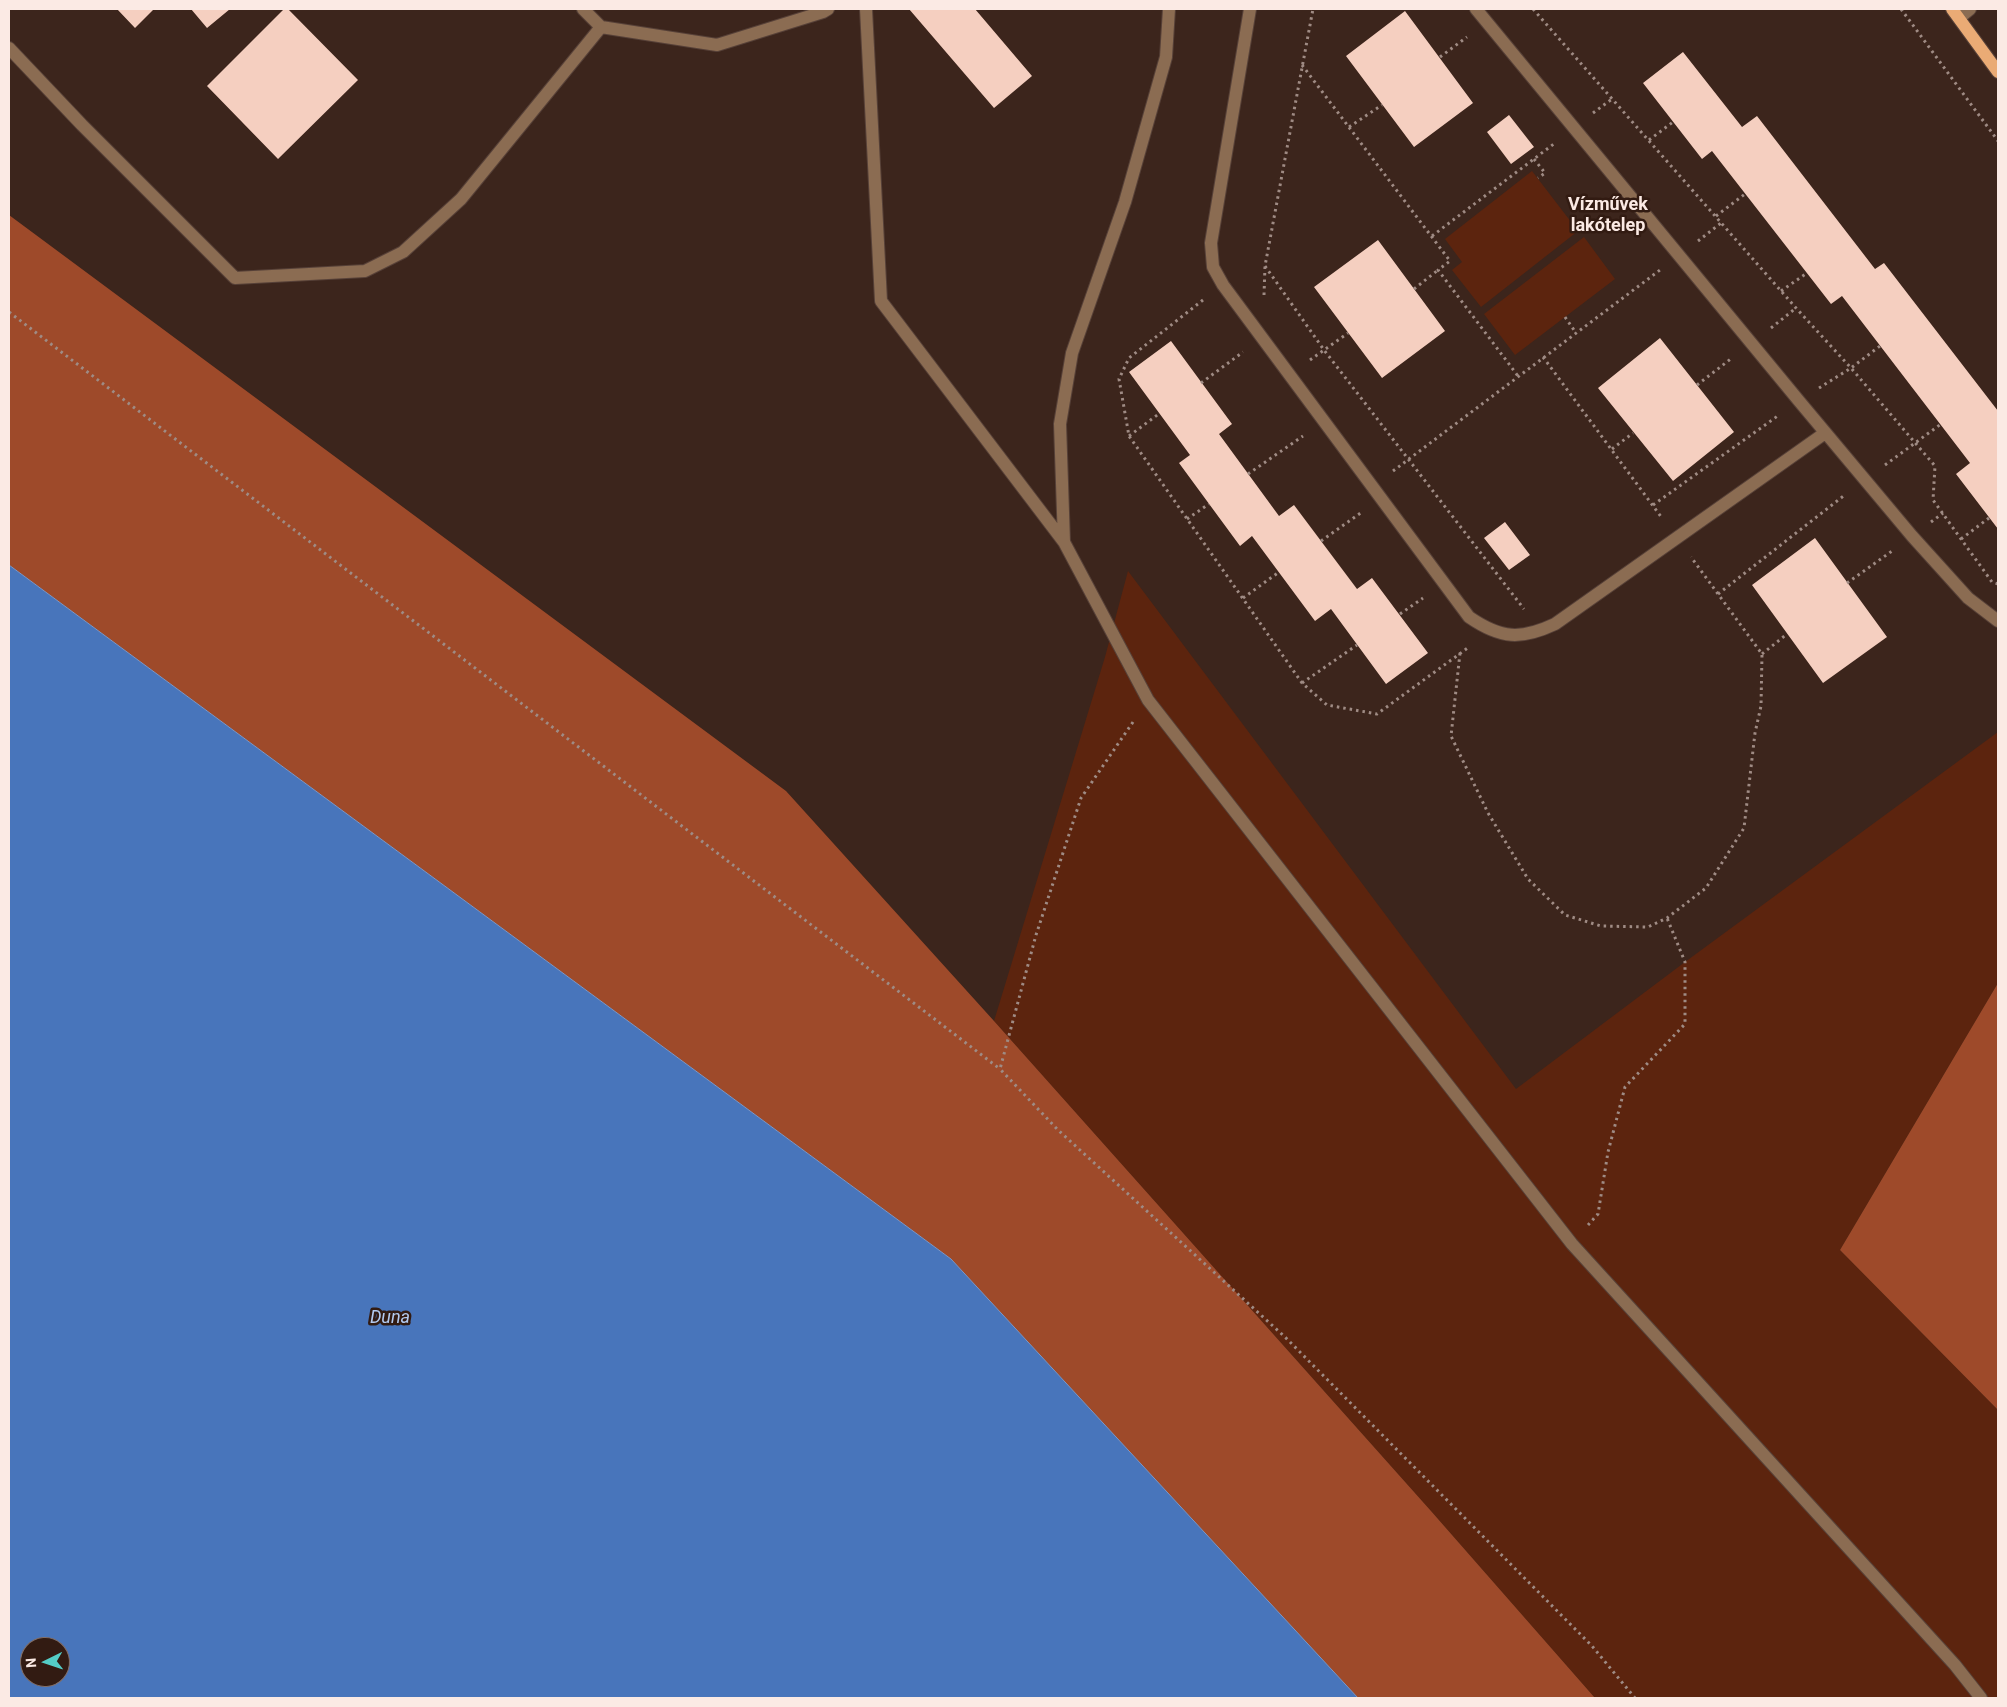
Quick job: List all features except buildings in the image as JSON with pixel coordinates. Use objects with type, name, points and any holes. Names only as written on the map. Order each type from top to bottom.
[{"type":"main road","points":[[1955,13],[1998,72]]},
{"type":"street","points":[[583,9],[601,27],[717,45],[828,9]]},
{"type":"street","points":[[866,9],[882,301],[1064,542],[1148,700],[1572,1244],[1955,1665],[1981,1698]]},
{"type":"street","points":[[1064,542],[1060,424],[1072,353],[1125,202],[1166,57],[1169,9]]},
{"type":"street","points":[[1250,9],[1211,243],[1213,267],[1223,285],[1469,616],[1493,631],[1510,635],[1534,634],[1555,624],[1825,432]]},
{"type":"street","points":[[1476,9],[1865,479],[1968,598],[1998,621]]},
{"type":"street","points":[[1955,13],[1970,9]]},
{"type":"street","points":[[9,48],[82,125],[235,278],[365,271],[403,252],[461,199],[601,27]]},
{"type":"path","points":[[1313,9],[1265,266],[1324,350],[1525,610]]},
{"type":"path","points":[[1533,9],[1851,368],[1935,466],[1933,500],[1992,582],[1998,584]]},
{"type":"path","points":[[1901,9],[1998,141]]},
{"type":"path","points":[[1440,57],[1487,22]]},
{"type":"path","points":[[1302,65],[1450,260],[1414,289]]},
{"type":"path","points":[[1432,236],[1612,99]]},
{"type":"path","points":[[1349,127],[1382,104]]},
{"type":"path","points":[[1649,140],[1672,122]]},
{"type":"path","points":[[1534,159],[1545,173],[1538,178]]},
{"type":"path","points":[[1716,216],[1745,194]]},
{"type":"path","points":[[1373,486],[1680,255]]},
{"type":"path","points":[[1438,270],[1518,376]]},
{"type":"path","points":[[1782,291],[1807,273]]},
{"type":"path","points":[[1223,285],[1129,358],[1120,379],[1129,436],[1302,683],[1327,705],[1377,714],[1460,653],[1451,736],[1488,812],[1528,879],[1565,915],[1600,926],[1648,927],[1667,918],[1706,888],[1744,828],[1755,733],[1761,706],[1762,654],[1543,357]]},
{"type":"path","points":[[9,312],[1000,1069],[1058,1130],[1285,1337],[1592,1646],[1635,1698]]},
{"type":"path","points":[[1565,317],[1576,333]]},
{"type":"path","points":[[1324,350],[1348,333]]},
{"type":"path","points":[[1201,382],[1262,338]]},
{"type":"path","points":[[1653,505],[1880,346]]},
{"type":"path","points":[[1129,436],[1160,414]]},
{"type":"path","points":[[1248,474],[1324,422]]},
{"type":"path","points":[[1718,594],[1865,479],[1941,424]]},
{"type":"path","points":[[1612,450],[1633,432]]},
{"type":"path","points":[[1321,541],[1382,498]]},
{"type":"path","points":[[1187,519],[1209,504]]},
{"type":"path","points":[[1961,539],[1989,518]]},
{"type":"path","points":[[1243,598],[1279,572]]},
{"type":"path","points":[[1762,654],[1788,634]]},
{"type":"path","points":[[1302,683],[1357,645]]},
{"type":"path","points":[[1000,1069],[1036,935],[1081,798],[1148,700]]},
{"type":"path","points":[[1572,1244],[1598,1214],[1608,1152],[1625,1087],[1685,1024],[1685,962],[1667,918]]},
{"type":"shaded area","points":[[1532,171],[1578,231],[1481,307],[1452,270],[1462,262],[1445,239]]},
{"type":"shaded area","points":[[9,215],[786,791],[994,1021],[1431,1511],[1595,1698],[1358,1698],[951,1259],[9,565]]},
{"type":"shaded area","points":[[1584,237],[1615,279],[1515,355],[1484,314]]},
{"type":"shaded area","points":[[1128,571],[1516,1089],[1998,732],[1998,983],[1840,1250],[1998,1410],[1998,1698],[1595,1698],[1431,1511],[994,1021],[1105,657]]},
{"type":"shaded area","points":[[1998,983],[1998,1410],[1840,1250]]},
{"type":"water","name":"Duna","points":[[9,565],[951,1259],[1358,1698],[9,1698]]},
{"type":"district","name":"Vízművek lakótelep","points":[[1608,215]]}]
